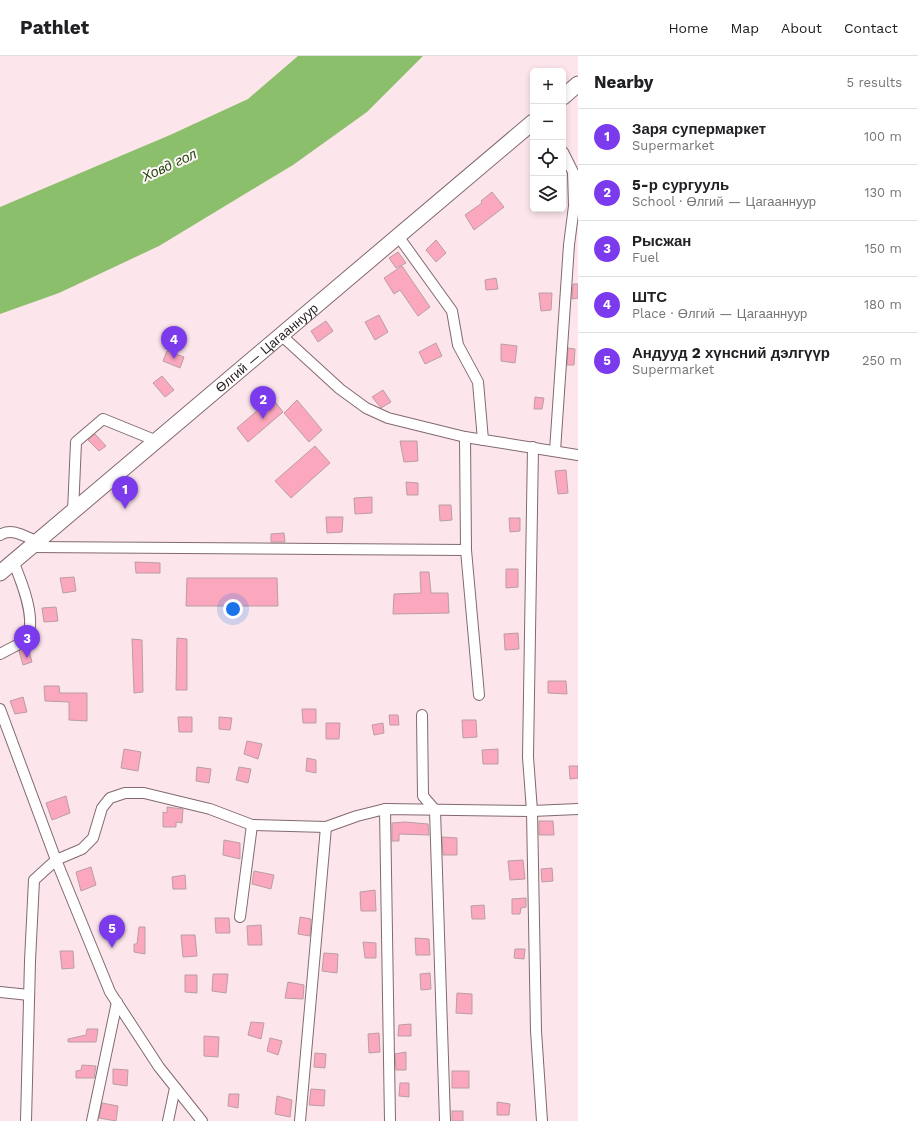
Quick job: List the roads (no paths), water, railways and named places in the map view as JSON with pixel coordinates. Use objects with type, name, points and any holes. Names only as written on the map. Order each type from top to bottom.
[{"type":"highway","points":[[566,94],[578,84]]},
{"type":"highway","name":"Өлгий — Цагааннуур","points":[[0,573],[282,336],[530,125]]},
{"type":"street","points":[[555,451],[569,245],[574,206],[573,172],[566,158]]},
{"type":"street","points":[[398,236],[452,311],[458,345],[478,382],[483,440]]},
{"type":"street","points":[[282,336],[340,389],[366,408],[388,418],[465,438],[578,455]]},
{"type":"street","points":[[73,512],[76,442],[103,419],[157,441]]},
{"type":"street","points":[[465,438],[466,550],[479,695]]},
{"type":"street","points":[[533,448],[528,757],[532,812],[536,1031],[542,1121]]},
{"type":"street","points":[[0,536],[8,532],[15,532],[34,545],[466,550]]},
{"type":"street","points":[[0,654],[21,643],[29,636],[30,626],[28,605],[22,580],[13,561]]},
{"type":"street","points":[[0,710],[4,734],[110,992],[158,1067],[202,1121]]},
{"type":"street","points":[[422,715],[423,796],[435,810],[444,1121]]},
{"type":"street","points":[[26,1121],[34,880],[56,860],[82,849],[93,838],[102,808],[110,798],[125,793],[144,793],[210,809],[252,824],[326,827],[357,816],[385,809],[532,812],[578,809]]},
{"type":"street","points":[[385,809],[390,1121]]},
{"type":"street","points":[[240,916],[252,824]]},
{"type":"street","points":[[300,1121],[326,827]]},
{"type":"street","points":[[0,992],[29,995]]},
{"type":"street","points":[[92,1121],[116,1002]]},
{"type":"street","points":[[168,1121],[175,1088]]},
{"type":"water","name":"Ховд гол","points":[[298,56],[423,56],[367,112],[293,165],[159,246],[59,293],[0,314],[0,207],[170,135],[248,99]]},
{"type":"place","name":"ШТС","points":[[174,359]]},
{"type":"place","name":"5-р сургууль","points":[[263,419]]},
{"type":"place","name":"Заря супермаркет","points":[[125,509]]},
{"type":"place","name":"Рысжан","points":[[27,658]]},
{"type":"place","name":"Андууд 2 хүнсний дэлгүүр","points":[[112,948]]}]
